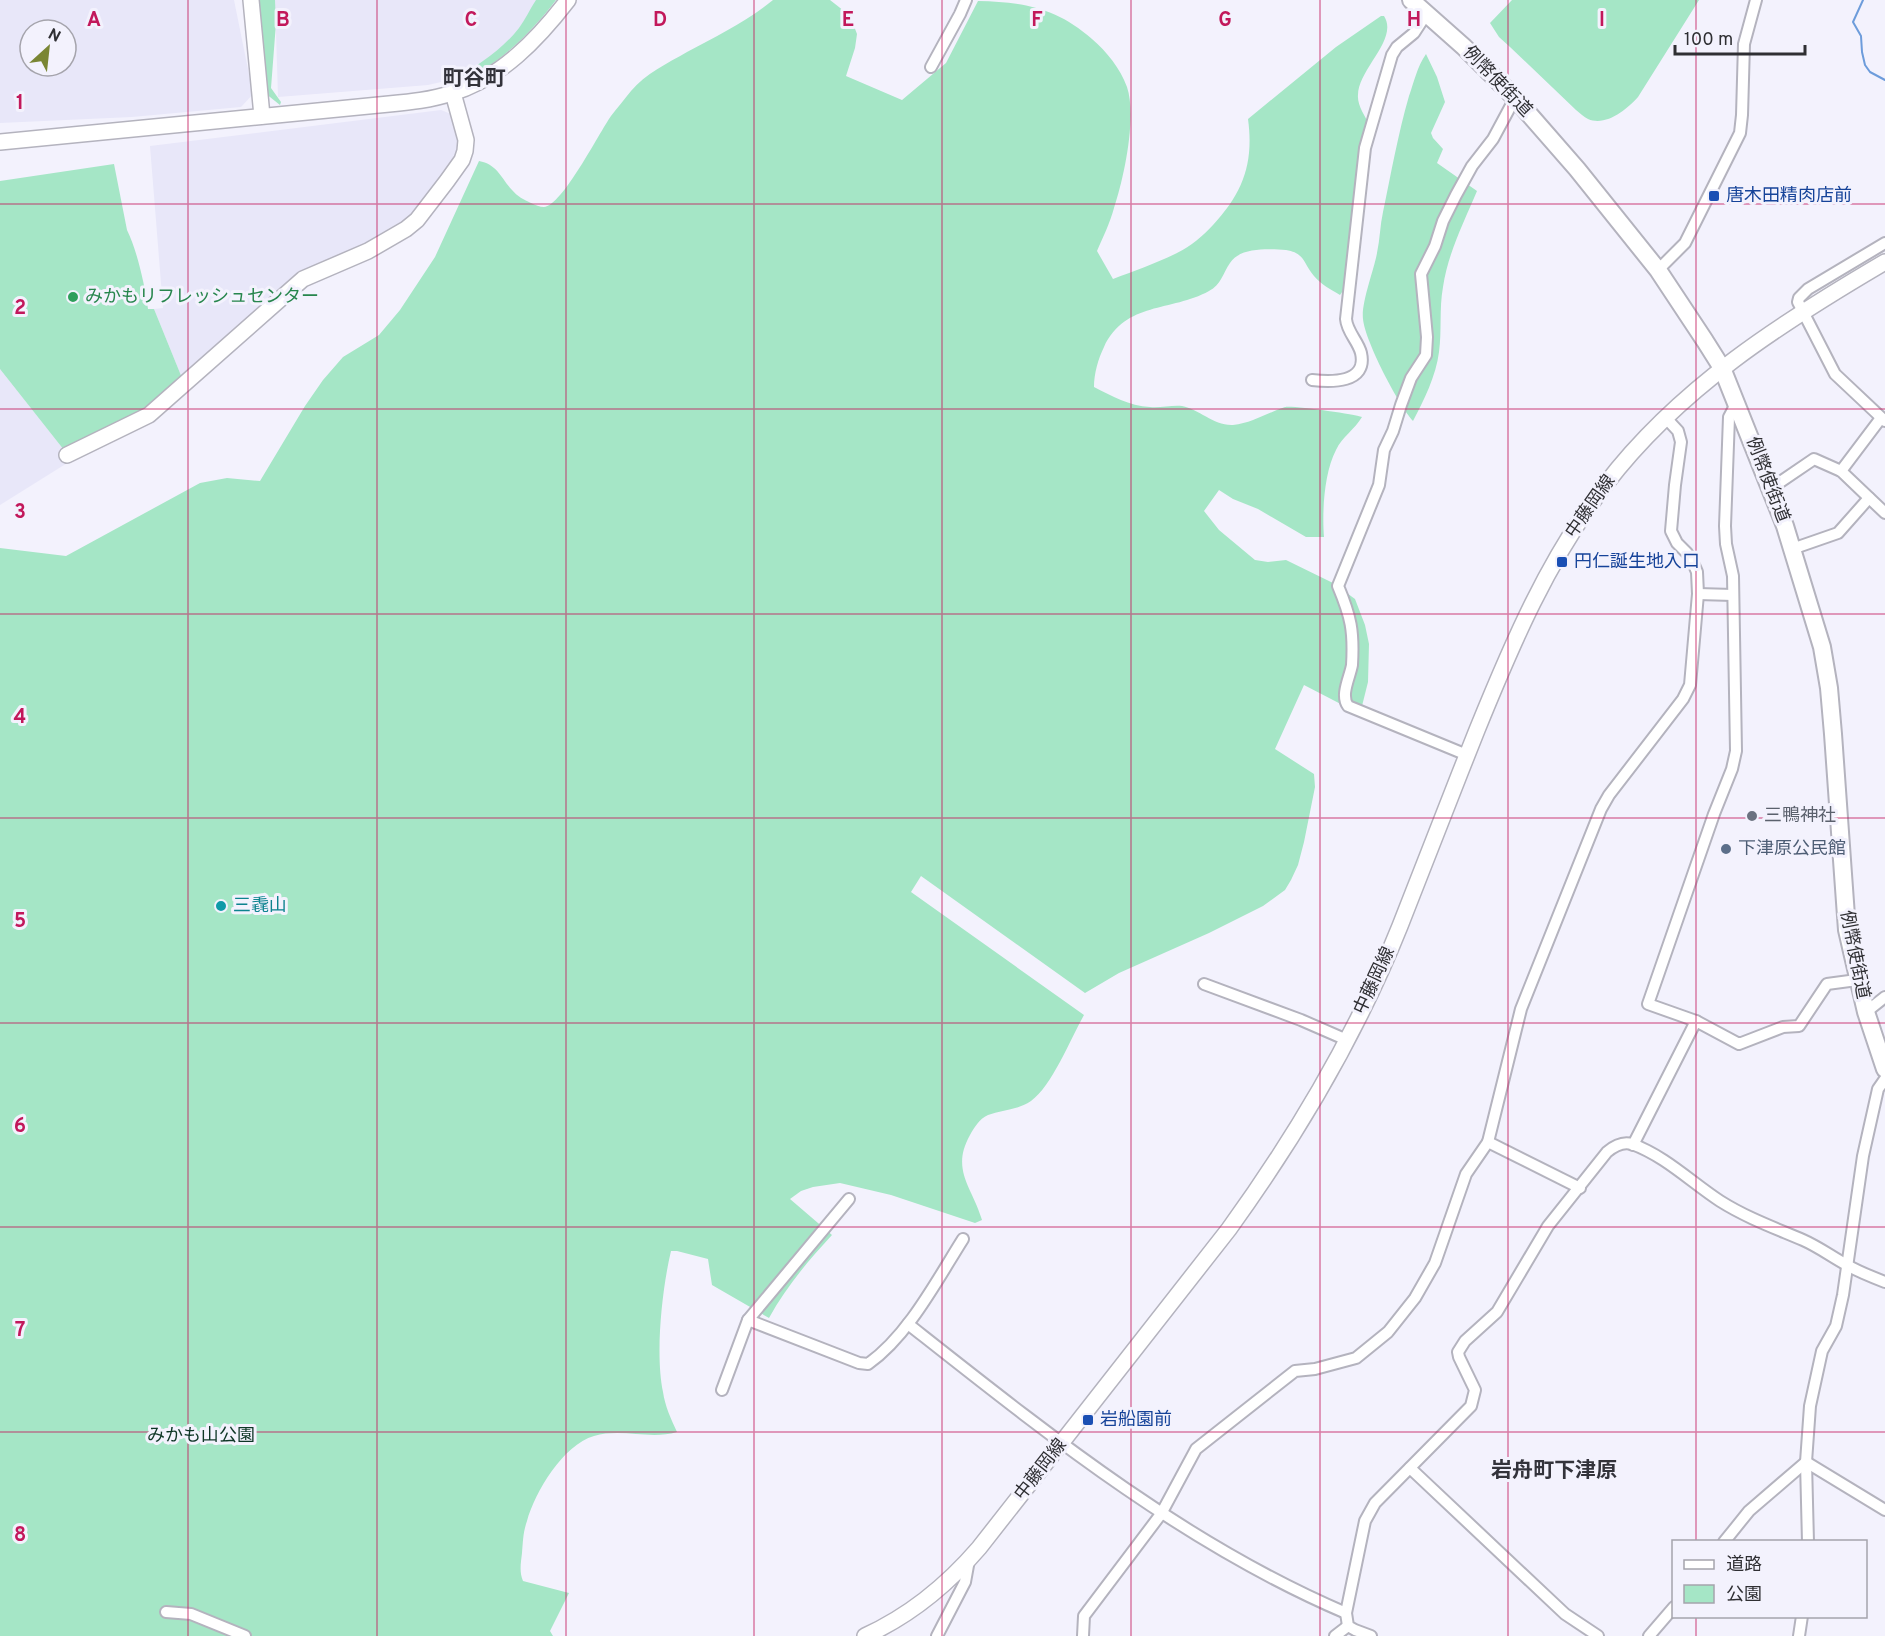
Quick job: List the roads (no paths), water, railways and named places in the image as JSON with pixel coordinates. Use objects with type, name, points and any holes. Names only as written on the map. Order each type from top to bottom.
[{"type":"main road","points":[[251,0],[262,116]]},
{"type":"main road","points":[[0,142],[430,99],[453,93],[493,74],[513,60],[568,0]]},
{"type":"main road","name":"例幣使街道","points":[[1411,0],[1515,98],[1577,169],[1658,270],[1722,368],[1792,549],[1818,631],[1826,666],[1833,734],[1847,930],[1857,980],[1885,1069]]},
{"type":"main road","points":[[67,455],[149,415],[303,279],[368,251],[417,220],[452,174],[465,151],[466,140],[453,93]]},
{"type":"main road","name":"中藤岡線","points":[[865,1636],[895,1620],[927,1598],[969,1560],[1063,1443],[1246,1206],[1308,1108],[1347,1040],[1391,948],[1467,755],[1522,624],[1556,560],[1605,485],[1665,417],[1722,368],[1802,312],[1885,262]]},
{"type":"street","points":[[931,67],[966,0]]},
{"type":"street","points":[[1658,270],[1685,243],[1740,133],[1744,44],[1756,0]]},
{"type":"street","points":[[1312,380],[1333,382],[1345,380],[1359,368],[1361,353],[1347,327],[1346,318],[1365,148],[1392,55],[1397,47],[1414,33],[1427,13]]},
{"type":"street","points":[[1467,755],[1348,706],[1345,698],[1351,676],[1353,628],[1338,586],[1378,485],[1384,450],[1411,378],[1426,356],[1428,337],[1421,274],[1456,195],[1472,166],[1493,139],[1515,98]]},
{"type":"street","points":[[1841,471],[1883,419],[1835,374],[1798,302],[1801,294],[1885,243]]},
{"type":"street","points":[[1736,404],[1729,417],[1725,526],[1726,544],[1732,565],[1736,751],[1732,769],[1714,814],[1648,1004],[1696,1021],[1738,1044],[1782,1027],[1798,1026],[1827,984],[1857,980]]},
{"type":"street","points":[[1083,1636],[1084,1616],[1161,1514],[1196,1449],[1295,1371],[1315,1369],[1356,1358],[1388,1332],[1415,1298],[1435,1263],[1466,1174],[1488,1142],[1521,1009],[1601,809],[1609,795],[1683,699],[1690,686],[1698,594],[1697,572],[1671,531],[1674,485],[1681,442],[1678,431],[1665,417]]},
{"type":"street","points":[[1770,489],[1814,459],[1841,471],[1885,513]]},
{"type":"street","points":[[1792,549],[1838,533],[1869,498]]},
{"type":"street","points":[[1698,594],[1733,595]]},
{"type":"street","points":[[1203,984],[1301,1020],[1347,1040]]},
{"type":"street","points":[[1866,1011],[1885,997]]},
{"type":"street","points":[[1633,1145],[1696,1021]]},
{"type":"street","points":[[1808,1540],[1806,1462],[1810,1406],[1822,1351],[1836,1326],[1849,1266],[1863,1155],[1878,1089],[1885,1079]]},
{"type":"street","points":[[1488,1142],[1580,1188]]},
{"type":"street","points":[[1348,1626],[1346,1613],[1365,1521],[1375,1503],[1471,1406],[1475,1390],[1458,1357],[1458,1352],[1466,1341],[1497,1312],[1548,1226],[1607,1152],[1621,1144],[1633,1145],[1672,1166],[1738,1211],[1885,1282]]},
{"type":"street","points":[[722,1390],[748,1320],[849,1198]]},
{"type":"street","points":[[748,1320],[859,1363],[868,1364],[882,1354],[908,1324],[963,1239]]},
{"type":"street","points":[[908,1324],[1063,1443],[1161,1514],[1273,1579],[1346,1613]]},
{"type":"street","points":[[1806,1462],[1885,1510]]},
{"type":"street","points":[[1726,1540],[1749,1511],[1806,1462]]},
{"type":"street","points":[[1410,1468],[1565,1614],[1597,1636]]},
{"type":"street","points":[[938,1636],[965,1582],[969,1560]]},
{"type":"street","points":[[1648,1636],[1672,1609]]},
{"type":"street","points":[[166,1612],[191,1614],[245,1636]]},
{"type":"street","points":[[1798,1636],[1802,1618]]},
{"type":"street","points":[[1335,1636],[1348,1626]]},
{"type":"street","points":[[1348,1626],[1371,1636]]},
{"type":"waterway","points":[[1863,0],[1853,22],[1861,36],[1865,65],[1870,72],[1885,80]]},
{"type":"place","name":"唐木田精肉店前","points":[[1714,196]]},
{"type":"place","name":"みかもリフレッシュセンター","points":[[73,297]]},
{"type":"place","name":"円仁誕生地入口","points":[[1562,562]]},
{"type":"place","name":"三鴨神社","points":[[1752,816]]},
{"type":"place","name":"下津原公民館","points":[[1726,849]]},
{"type":"place","name":"三毳山","points":[[221,906]]},
{"type":"place","name":"岩船園前","points":[[1088,1420]]},
{"type":"district","name":"町谷町","points":[[474,79]]},
{"type":"district","name":"岩舟町下津原","points":[[1554,1471]]},
{"type":"park label","name":"みかも山公園","points":[[201,1436]]}]
